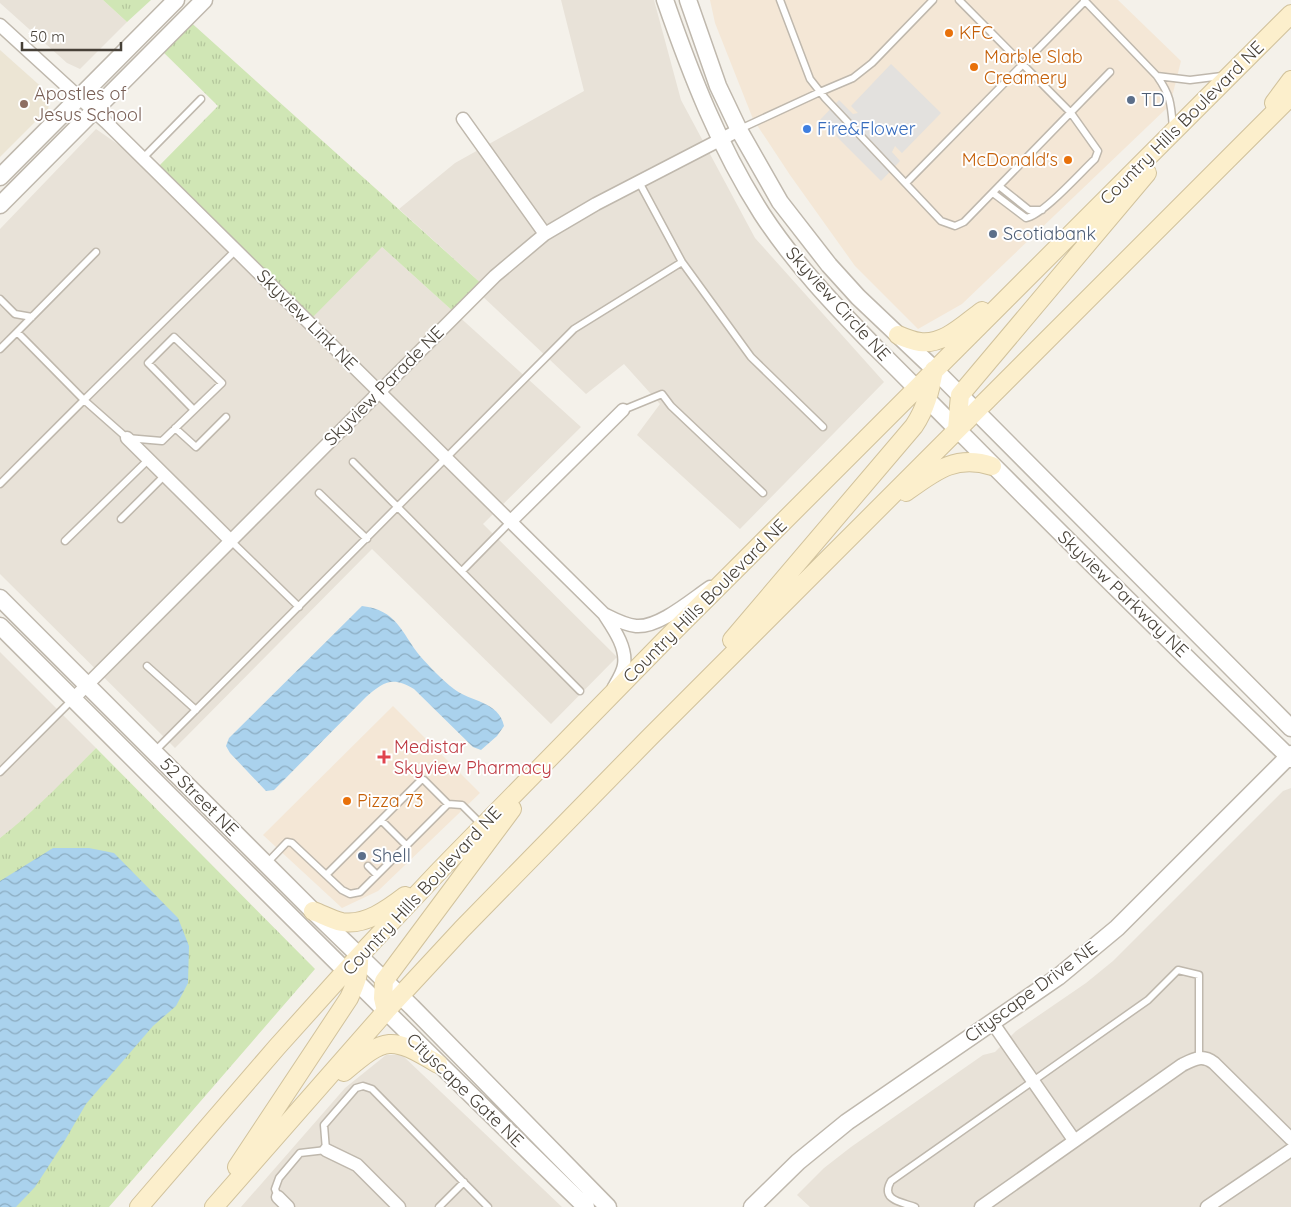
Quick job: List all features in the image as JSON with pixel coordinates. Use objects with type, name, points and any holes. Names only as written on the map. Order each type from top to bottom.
[{"type":"main road","name":"Country Hills Boulevard NE","points":[[359,956],[440,870],[734,570],[922,394],[934,370],[1291,14]]},
{"type":"main road","points":[[957,429],[960,395],[1229,76]]},
{"type":"main road","points":[[1248,138],[1291,80]]},
{"type":"main road","points":[[212,1207],[386,1011],[483,908],[649,738],[1291,96]]},
{"type":"main road","points":[[898,335],[922,343],[942,339],[1028,276]]},
{"type":"main road","points":[[649,738],[914,426],[923,412],[922,394]]},
{"type":"main road","points":[[863,523],[925,478],[946,467],[966,461],[979,461],[992,466]]},
{"type":"main road","points":[[386,1011],[383,989],[384,980],[551,756]]},
{"type":"main road","points":[[312,911],[341,922],[365,920],[390,907],[440,870]]},
{"type":"main road","points":[[212,1207],[352,976],[359,971],[359,956]]},
{"type":"main road","name":"Country Hills Boulevard NE","points":[[139,1207],[352,976]]},
{"type":"main road","points":[[296,1113],[359,1059],[379,1046],[389,1043],[412,1048],[438,1064]]},
{"type":"street","points":[[0,177],[176,0]]},
{"type":"street","points":[[0,205],[204,0]]},
{"type":"street","name":"Skyview Circle NE","points":[[666,0],[700,97],[738,176],[762,215],[826,297],[957,429]]},
{"type":"street","name":"Skyview Circle NE","points":[[688,0],[718,86],[739,130],[780,202],[808,239],[852,291],[975,411]]},
{"type":"street","name":"Skyview Link NE","points":[[0,25],[95,111],[604,614],[619,638],[624,654],[624,665],[608,698]]},
{"type":"street","points":[[462,119],[545,234]]},
{"type":"street","name":"Skyview Parade NE","points":[[73,699],[494,276],[545,234],[596,204],[739,130]]},
{"type":"street","points":[[510,522],[623,410]]},
{"type":"street","name":"Skyview Parkway NE","points":[[975,411],[1291,728]]},
{"type":"street","name":"Skyview Parkway NE","points":[[957,429],[992,466],[1290,756]]},
{"type":"street","points":[[127,438],[230,540]]},
{"type":"street","name":"Skyview Link NE","points":[[604,614],[626,624],[648,625],[662,619],[734,570]]},
{"type":"street","name":"52 Street NE","points":[[0,598],[312,911],[400,996]]},
{"type":"street","name":"52 Street NE","points":[[0,626],[352,976]]},
{"type":"street","name":"Cityscape Drive NE","points":[[752,1207],[798,1162],[847,1122],[1058,977],[1117,928],[1290,756]]},
{"type":"street","name":"Cityscape Gate NE","points":[[352,976],[438,1064],[586,1207]]},
{"type":"street","name":"Cityscape Gate NE","points":[[400,996],[608,1207]]},
{"type":"street","points":[[992,1022],[1074,1140]]},
{"type":"street","points":[[981,1207],[1182,1065],[1199,1057],[1208,1058],[1214,1062],[1291,1139]]},
{"type":"street","points":[[326,1150],[357,1165],[398,1207]]},
{"type":"street","points":[[1207,1207],[1291,1150]]},
{"type":"street","points":[[278,1197],[288,1207]]},
{"type":"lane","points":[[780,0],[810,79],[820,92],[941,221],[955,226],[964,222],[1110,72]]},
{"type":"lane","points":[[739,130],[853,78],[872,63],[933,0]]},
{"type":"lane","points":[[959,0],[1071,112],[1098,151],[1095,159],[1042,210],[1032,217],[1026,218],[993,193]]},
{"type":"lane","points":[[906,183],[1085,0],[1157,76],[1166,88],[1171,101],[1173,132]]},
{"type":"lane","points":[[1157,76],[1190,80],[1229,76]]},
{"type":"lane","points":[[143,158],[201,99]]},
{"type":"lane","points":[[639,182],[682,262],[751,356],[824,427]]},
{"type":"lane","points":[[999,186],[1029,210],[1042,210]]},
{"type":"lane","points":[[0,484],[236,250]]},
{"type":"lane","points":[[0,349],[96,252]]},
{"type":"lane","points":[[154,752],[574,330],[682,262]]},
{"type":"lane","points":[[0,299],[16,314],[32,317]]},
{"type":"lane","points":[[17,332],[84,400],[127,438],[162,441],[222,383],[174,337],[148,363],[194,410]]},
{"type":"lane","points":[[623,410],[662,394],[671,406],[763,493]]},
{"type":"lane","points":[[175,428],[196,447],[226,417]]},
{"type":"lane","points":[[65,541],[149,459]]},
{"type":"lane","points":[[353,462],[580,691]]},
{"type":"lane","points":[[121,519],[164,475]]},
{"type":"lane","points":[[319,493],[367,539]]},
{"type":"lane","points":[[462,571],[510,522]]},
{"type":"lane","points":[[230,540],[299,607]]},
{"type":"lane","points":[[147,666],[196,710]]},
{"type":"lane","points":[[0,772],[73,699]]},
{"type":"lane","points":[[326,875],[353,852],[381,820],[421,780],[424,780],[448,804],[462,805],[483,826]]},
{"type":"lane","points":[[266,864],[286,842],[292,843],[342,890],[350,894],[360,892],[448,804]]},
{"type":"lane","points":[[381,820],[406,846]]},
{"type":"lane","points":[[381,854],[390,862]]},
{"type":"lane","points":[[368,866],[377,875]]},
{"type":"lane","points":[[915,1207],[891,1198],[887,1193],[890,1181],[1148,1000],[1178,970],[1199,975],[1199,1057]]},
{"type":"lane","points":[[278,1197],[275,1189],[279,1178],[300,1153],[326,1150],[324,1125],[356,1088],[363,1086],[372,1089],[488,1207]]},
{"type":"lane","points":[[439,1207],[464,1182]]},
{"type":"shaded area","points":[[0,0],[103,0],[127,22],[80,69],[67,63],[0,3]]},
{"type":"shaded area","points":[[561,0],[654,0],[681,100],[755,238],[884,382],[740,529],[637,435],[660,404],[624,364],[586,394],[478,292],[484,286],[399,209],[455,163],[584,91]]},
{"type":"shaded area","points":[[710,0],[1118,0],[1181,61],[1170,105],[962,304],[918,329],[855,266],[790,175],[753,119],[715,23]]},
{"type":"shaded area","name":"Apostles of Jesus School","points":[[0,50],[46,91],[50,100],[48,109],[0,157]]},
{"type":"shaded area","points":[[891,64],[941,113],[902,153],[895,146],[892,152],[900,161],[881,181],[820,120],[839,100],[853,114],[858,113],[851,106]]},
{"type":"shaded area","points":[[96,129],[155,170],[382,247],[581,427],[483,524],[617,657],[551,724],[372,549],[175,748],[0,574],[0,229]]},
{"type":"shaded area","points":[[0,652],[96,748],[50,795],[0,838]]},
{"type":"shaded area","points":[[393,706],[480,793],[378,891],[342,908],[263,835]]},
{"type":"shaded area","points":[[1291,788],[1291,1207],[810,1207],[797,1195],[824,1168],[851,1147],[983,1055],[995,1052],[1016,1031],[1086,983],[1113,961],[1283,791]]},
{"type":"shaded area","points":[[386,1055],[402,1055],[562,1207],[241,1207],[345,1088]]},
{"type":"green space","points":[[103,0],[151,0],[127,22]]},
{"type":"green space","points":[[186,18],[484,286],[456,314],[382,247],[309,321],[155,170],[218,106],[158,47]]},
{"type":"green space","points":[[96,748],[315,969],[109,1207],[0,1207],[0,838],[38,806]]},
{"type":"water","points":[[362,606],[374,608],[391,617],[420,656],[441,678],[461,693],[496,711],[504,726],[497,736],[481,750],[473,747],[414,689],[400,683],[388,682],[366,697],[274,790],[266,791],[230,753],[226,746],[229,738]]},
{"type":"water","points":[[53,848],[89,848],[114,853],[178,918],[189,946],[188,983],[176,1006],[153,1026],[86,1104],[35,1187],[16,1207],[0,1207],[0,881]]},
{"type":"place","name":"KFC","points":[[949,33]]},
{"type":"place","name":"Marble Slab Creamery","points":[[974,67]]},
{"type":"place","name":"TD","points":[[1131,100]]},
{"type":"place","name":"Apostles of Jesus School","points":[[24,104]]},
{"type":"place","name":"Fire&Flower","points":[[807,129]]},
{"type":"place","name":"McDonald's","points":[[1068,160]]},
{"type":"place","name":"Scotiabank","points":[[993,234]]},
{"type":"place","name":"Medistar Skyview Pharmacy","points":[[384,757]]},
{"type":"place","name":"Pizza 73","points":[[347,801]]},
{"type":"place","name":"Shell","points":[[362,856]]}]
